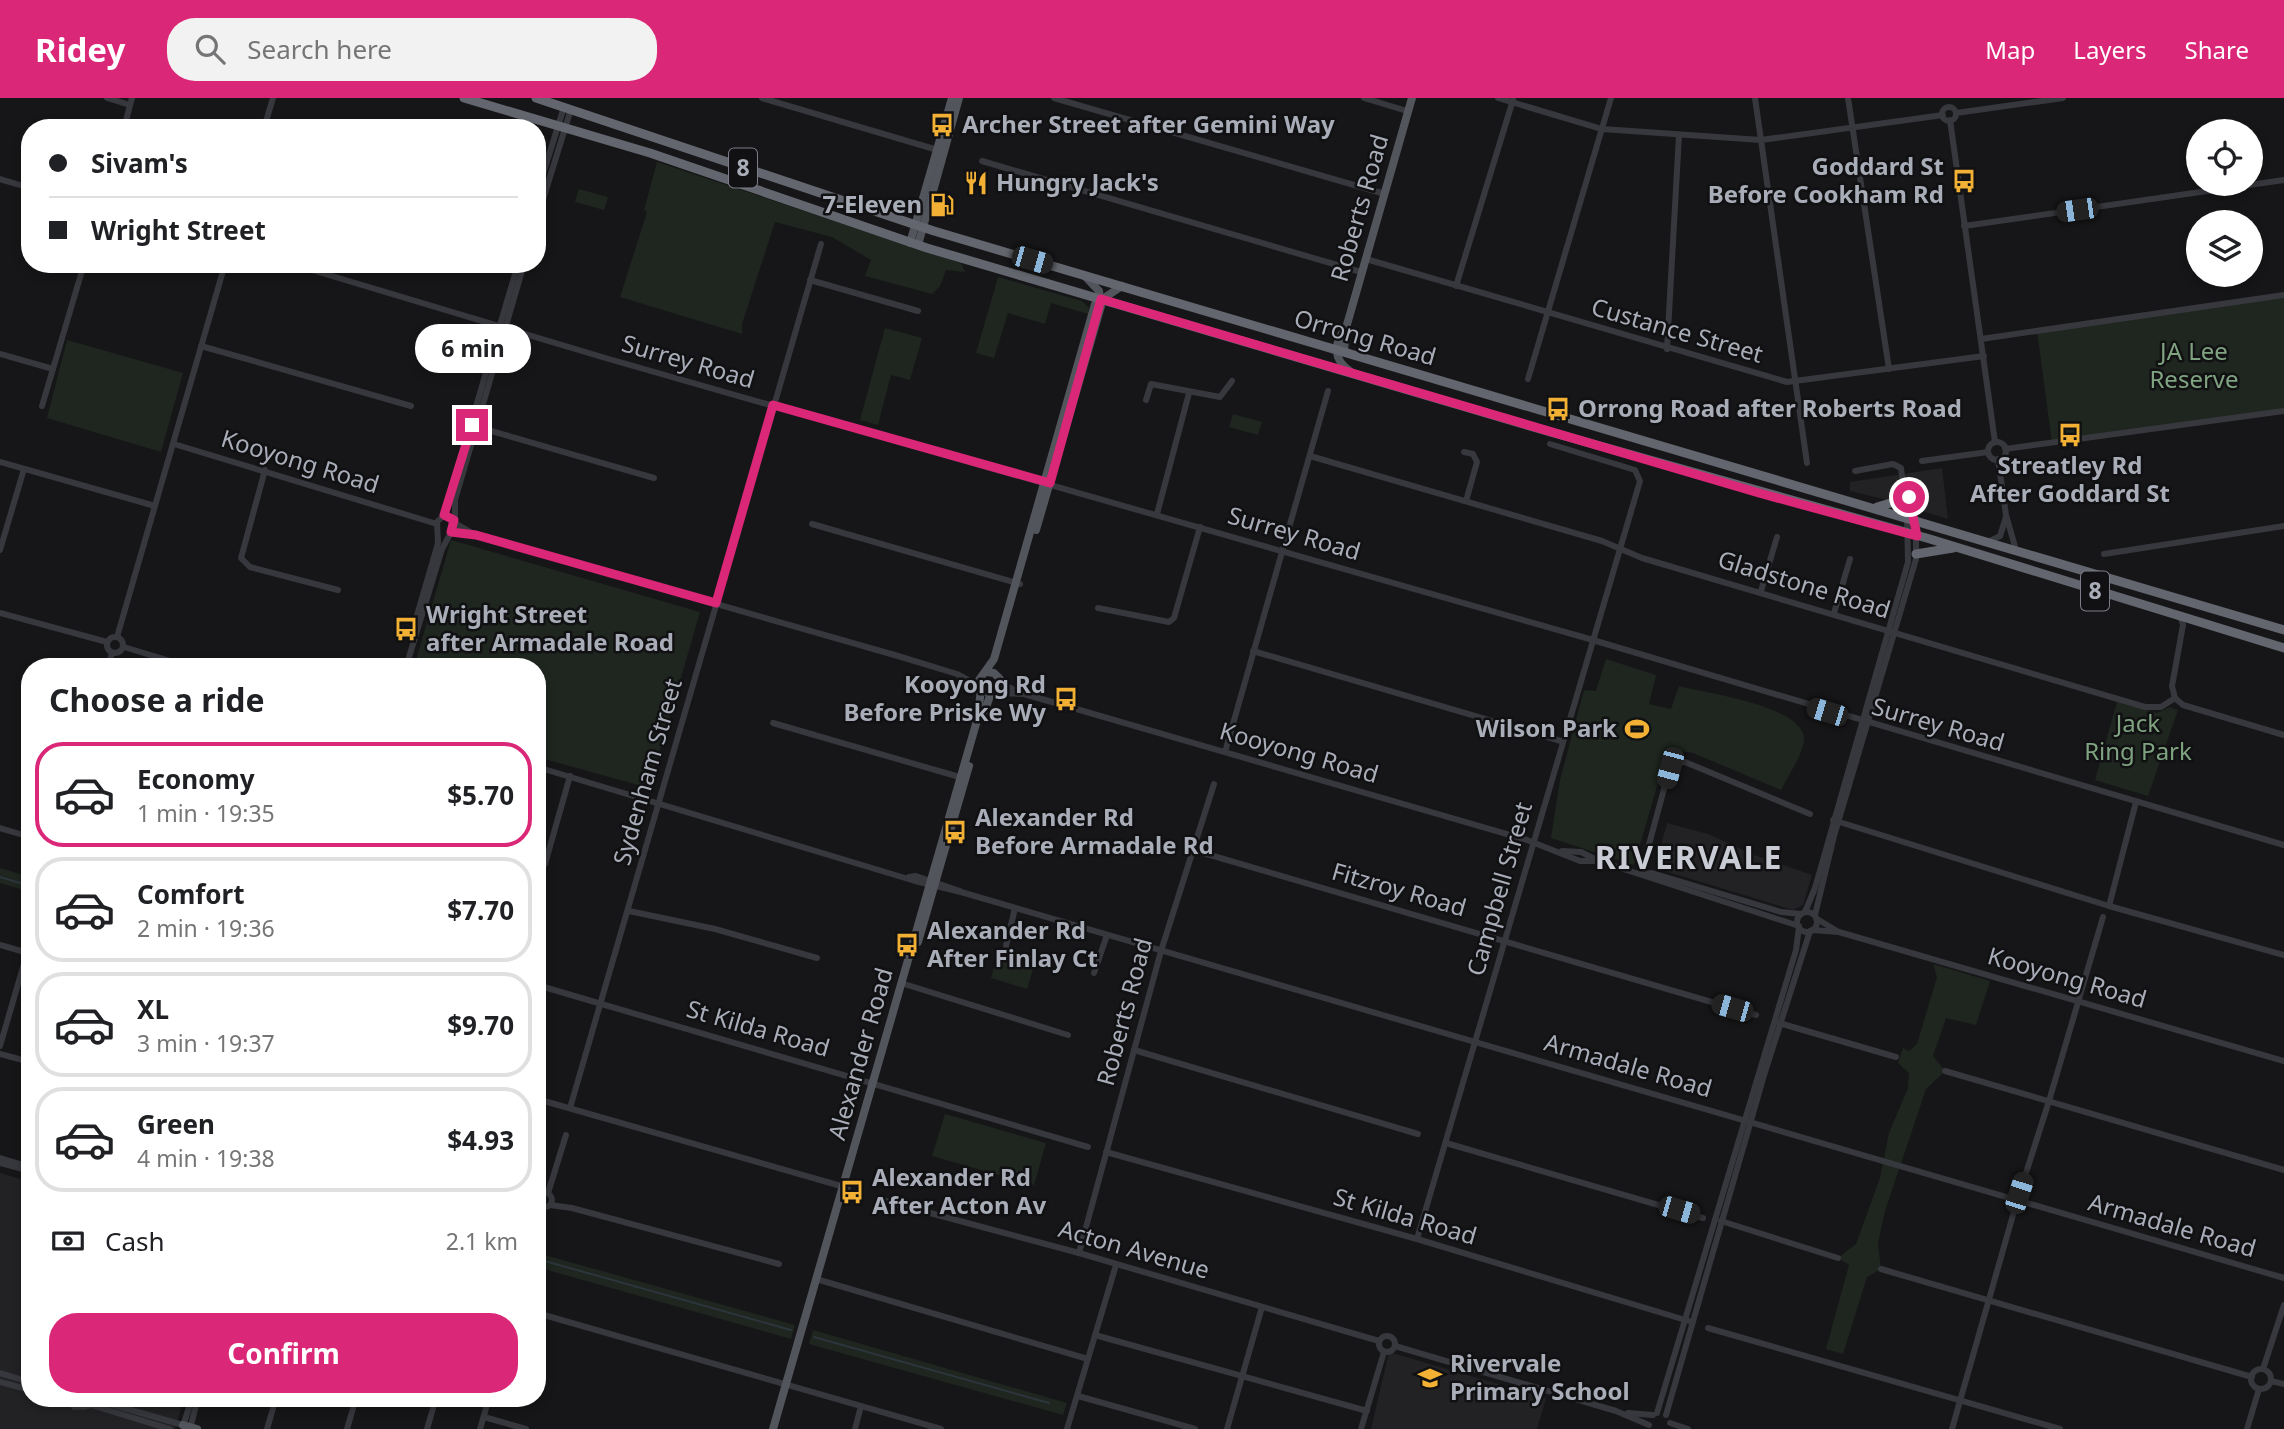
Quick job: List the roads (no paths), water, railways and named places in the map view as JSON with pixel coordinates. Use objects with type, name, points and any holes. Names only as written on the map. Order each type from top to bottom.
[{"type":"highway","name":"Orrong Road","points":[[464,98],[537,119]]},
{"type":"highway","name":"Orrong Road","points":[[536,98],[920,226],[2284,630]]},
{"type":"highway","name":"Orrong Road","points":[[546,122],[914,244],[1759,493],[1913,534],[2182,621]]},
{"type":"highway","points":[[1875,508],[1904,495]]},
{"type":"highway","points":[[1916,554],[1958,548]]},
{"type":"highway","name":"8","points":[[2182,621],[2284,648]]},
{"type":"main road","points":[[914,244],[952,98]]},
{"type":"main road","points":[[940,151],[959,98]]},
{"type":"main road","name":"Roberts Road","points":[[1340,350],[1412,98]]},
{"type":"main road","points":[[1017,583],[999,679],[984,674],[994,659],[1101,299],[1098,290],[1084,275]]},
{"type":"main road","points":[[1101,299],[1122,286]]},
{"type":"main road","points":[[1340,350],[1341,363],[1353,373]]},
{"type":"main road","name":"Alexander Road","points":[[963,778],[980,708],[980,687],[984,674]]},
{"type":"main road","name":"Alexander Road","points":[[776,1429],[963,778],[999,679]]},
{"type":"main road","points":[[980,687],[992,693]]},
{"type":"street","points":[[107,98],[131,101],[126,119]]},
{"type":"street","points":[[267,119],[273,98]]},
{"type":"street","points":[[762,98],[940,151]]},
{"type":"street","points":[[1054,98],[1385,194]]},
{"type":"street","points":[[1364,98],[1407,111]]},
{"type":"street","points":[[1498,98],[1513,100],[1602,129],[1761,140],[1942,115],[1951,120]]},
{"type":"street","points":[[1528,379],[1611,98]]},
{"type":"street","points":[[1755,98],[1807,463]]},
{"type":"street","points":[[1849,98],[1889,369]]},
{"type":"street","points":[[1942,115],[1948,107],[1947,98]]},
{"type":"street","points":[[1948,107],[1956,113],[2063,98]]},
{"type":"street","points":[[1456,286],[1513,100]]},
{"type":"street","points":[[546,168],[568,108]]},
{"type":"street","points":[[1922,461],[1988,452],[1995,442],[1951,120],[1956,113]]},
{"type":"street","points":[[546,184],[561,126]]},
{"type":"street","points":[[1667,349],[1679,135]]},
{"type":"street","points":[[982,161],[1361,272]]},
{"type":"street","points":[[0,179],[21,185]]},
{"type":"street","points":[[1964,226],[2284,180]]},
{"type":"street","name":"Sydenham Street","points":[[570,1108],[821,244]]},
{"type":"street","name":"Custance Street","points":[[1366,259],[1667,349],[1796,383],[1983,356]]},
{"type":"street","points":[[42,406],[81,273]]},
{"type":"street","points":[[0,612],[107,642],[117,637],[222,273]]},
{"type":"street","name":"Surrey Road","points":[[323,273],[1591,640],[1864,723],[2284,845]]},
{"type":"street","points":[[504,326],[516,273]]},
{"type":"street","points":[[407,658],[454,520],[475,426],[521,273]]},
{"type":"street","points":[[810,280],[918,311]]},
{"type":"street","points":[[1981,339],[2284,295]]},
{"type":"street","points":[[201,346],[411,406]]},
{"type":"street","points":[[0,354],[53,369]]},
{"type":"street","points":[[1143,382],[1220,397],[1232,382]]},
{"type":"street","points":[[1146,400],[1151,384]]},
{"type":"street","points":[[1225,752],[1328,391]]},
{"type":"street","points":[[1157,514],[1189,393]]},
{"type":"street","points":[[1995,442],[2005,449],[2284,411]]},
{"type":"street","points":[[475,426],[654,478]]},
{"type":"street","points":[[406,658],[438,543],[440,522],[475,426]]},
{"type":"street","name":"Kooyong Road","points":[[174,444],[415,517],[440,522]]},
{"type":"street","name":"Campbell Street","points":[[1417,1240],[1535,842],[1561,741],[1640,481],[1635,470],[1550,444]]},
{"type":"street","points":[[1988,452],[1992,458],[1998,459],[2004,455],[2005,449]]},
{"type":"street","points":[[1464,452],[1472,454],[1476,462],[1466,501]]},
{"type":"street","name":"Gladstone Road","points":[[1310,456],[1602,541],[1621,550],[2146,707],[2161,707],[2175,698]]},
{"type":"street","points":[[1998,459],[2006,515],[2016,550]]},
{"type":"street","points":[[0,462],[155,506]]},
{"type":"street","points":[[1688,1429],[1669,1426],[1666,1415],[1689,1321],[1777,1022],[1803,913],[1836,821],[1916,554],[1902,471],[1896,465],[1855,471]]},
{"type":"street","points":[[0,550],[24,469]]},
{"type":"street","points":[[265,470],[241,558],[250,567],[338,590]]},
{"type":"street","points":[[1990,541],[2000,536],[2006,515]]},
{"type":"street","points":[[440,522],[454,520],[476,535]]},
{"type":"street","points":[[440,522],[450,532],[476,535],[716,603],[957,674],[980,687]]},
{"type":"street","points":[[812,524],[1017,583]]},
{"type":"street","points":[[2104,554],[2284,526]]},
{"type":"street","points":[[1098,608],[1169,622],[1174,618],[1200,527]]},
{"type":"street","points":[[1892,632],[1908,568],[1913,534]]},
{"type":"street","points":[[1761,591],[1777,537]]},
{"type":"street","points":[[1834,614],[1850,559]]},
{"type":"street","points":[[2182,621],[2172,686],[2175,698],[2183,705],[2284,735]]},
{"type":"street","points":[[117,637],[124,647],[160,658]]},
{"type":"street","points":[[107,642],[112,653],[111,658]]},
{"type":"street","points":[[112,653],[117,654],[124,647]]},
{"type":"street","points":[[1253,652],[1561,741]]},
{"type":"street","points":[[957,674],[984,674]]},
{"type":"street","name":"Kooyong Road","points":[[999,679],[1024,694]]},
{"type":"street","name":"Kooyong Road","points":[[992,693],[1024,694],[1535,842],[1580,860],[1599,861],[1811,931],[1839,932],[2284,1061]]},
{"type":"street","points":[[773,723],[963,778]]},
{"type":"street","points":[[1641,874],[1671,763],[1685,762],[1810,814]]},
{"type":"street","name":"Armadale Road","points":[[546,770],[2284,1278]]},
{"type":"street","points":[[546,860],[570,776]]},
{"type":"street","name":"Roberts Road","points":[[1079,1253],[1161,951],[1214,784]]},
{"type":"street","points":[[2109,906],[2136,802]]},
{"type":"street","points":[[1836,821],[2109,906],[2284,955]]},
{"type":"street","points":[[1777,1022],[1816,917],[1836,821]]},
{"type":"street","points":[[0,828],[21,834]]},
{"type":"street","name":"Fitzroy Road","points":[[1193,850],[1756,1015]]},
{"type":"street","name":"Kooyong Road","points":[[1641,874],[1652,873],[1781,912],[1803,913],[1816,917],[1839,932]]},
{"type":"street","points":[[1013,955],[1007,953],[1006,946],[1015,908]]},
{"type":"street","points":[[629,911],[715,929],[817,958]]},
{"type":"street","points":[[1952,1429],[2017,1201],[2103,917]]},
{"type":"street","points":[[1094,973],[1107,935]]},
{"type":"street","points":[[0,945],[21,951]]},
{"type":"street","points":[[0,1046],[4,1021],[21,973]]},
{"type":"street","points":[[904,983],[1068,1035]]},
{"type":"street","name":"St Kilda Road","points":[[546,988],[1088,1147]]},
{"type":"street","points":[[1777,1022],[1896,1057]]},
{"type":"street","points":[[1134,1050],[1418,1134]]},
{"type":"street","points":[[0,1054],[21,1060]]},
{"type":"street","points":[[1945,1071],[2284,1170]]},
{"type":"street","points":[[546,1101],[845,1187]]},
{"type":"street","points":[[546,1198],[550,1195],[566,1135]]},
{"type":"street","points":[[1446,1143],[1703,1218]]},
{"type":"street","name":"St Kilda Road","points":[[1106,1152],[1689,1321]]},
{"type":"street","points":[[0,1160],[21,1166]]},
{"type":"street","points":[[546,1198],[550,1195]]},
{"type":"street","points":[[550,1195],[572,1208]]},
{"type":"street","name":"Acton Avenue","points":[[878,1199],[1079,1253],[1379,1340]]},
{"type":"street","points":[[546,1202],[779,1264]]},
{"type":"street","points":[[1719,1220],[1838,1258]]},
{"type":"street","points":[[1068,1429],[1116,1265]]},
{"type":"street","points":[[1881,1269],[2252,1377]]},
{"type":"street","points":[[819,1279],[1088,1359]]},
{"type":"street","points":[[2263,1369],[2284,1306]]},
{"type":"street","points":[[1227,1429],[1262,1307]]},
{"type":"street","points":[[546,1316],[939,1429]]},
{"type":"street","points":[[1384,1352],[1378,1345],[1379,1340],[1389,1336],[1395,1346],[1616,1411],[1650,1427],[1689,1321]]},
{"type":"street","points":[[1708,1328],[2060,1429]]},
{"type":"street","points":[[1095,1335],[1367,1411]]},
{"type":"street","points":[[1384,1352],[1389,1352],[1395,1346]]},
{"type":"street","points":[[1362,1429],[1384,1352]]},
{"type":"street","points":[[2258,1369],[2263,1369],[2271,1375],[2271,1381],[2265,1388],[2259,1389],[2252,1382],[2252,1377],[2258,1369]]},
{"type":"street","points":[[0,1373],[21,1379]]},
{"type":"street","points":[[2271,1381],[2284,1384]]},
{"type":"street","points":[[0,1382],[21,1388]]},
{"type":"street","points":[[2247,1429],[2259,1389]]},
{"type":"street","points":[[1077,1396],[1195,1429]]},
{"type":"street","points":[[855,1429],[861,1406]]},
{"type":"street","points":[[74,1407],[83,1407]]},
{"type":"street","points":[[98,1407],[170,1429]]},
{"type":"street","points":[[118,1407],[188,1428]]},
{"type":"street","points":[[188,1428],[191,1407]]},
{"type":"street","points":[[188,1428],[195,1407]]},
{"type":"street","points":[[267,1429],[273,1407]]},
{"type":"street","points":[[347,1429],[353,1407]]},
{"type":"street","points":[[427,1429],[433,1407]]},
{"type":"street","points":[[480,1429],[487,1407]]},
{"type":"street","points":[[1616,1411],[1666,1415]]},
{"type":"street","points":[[484,1417],[526,1429]]},
{"type":"waterway","points":[[0,877],[21,883]]},
{"type":"waterway","points":[[546,1261],[791,1330]]},
{"type":"waterway","points":[[814,1337],[1049,1403]]},
{"type":"place","name":"Archer Street after Gemini Way","points":[[942,125]]},
{"type":"place","name":"Goddard St Before Cookham Rd","points":[[1964,181]]},
{"type":"place","name":"Hungry Jack's","points":[[976,183]]},
{"type":"place","name":"7-Eleven","points":[[942,205]]},
{"type":"place","name":"Orrong Road after Roberts Road","points":[[1558,409]]},
{"type":"place","name":"Streatley Rd After Goddard St","points":[[2070,435]]},
{"type":"place","name":"Wright Street after Armadale Road","points":[[406,629]]},
{"type":"place","name":"Kooyong Rd Before Priske Wy","points":[[1066,699]]},
{"type":"place","name":"Wilson Park","points":[[1637,729]]},
{"type":"place","name":"Alexander Rd Before Armadale Rd","points":[[955,832]]},
{"type":"place","name":"Alexander Rd After Finlay Ct","points":[[907,945]]},
{"type":"place","name":"Alexander Rd After Acton Av","points":[[852,1192]]},
{"type":"place","name":"Rivervale Primary School","points":[[1430,1378]]},
{"type":"district","name":"RIVERVALE","points":[[1689,858]]},
{"type":"park label","name":"JA Lee Reserve","points":[[2194,366]]},
{"type":"park label","name":"Jack Ring Park","points":[[2138,738]]}]
